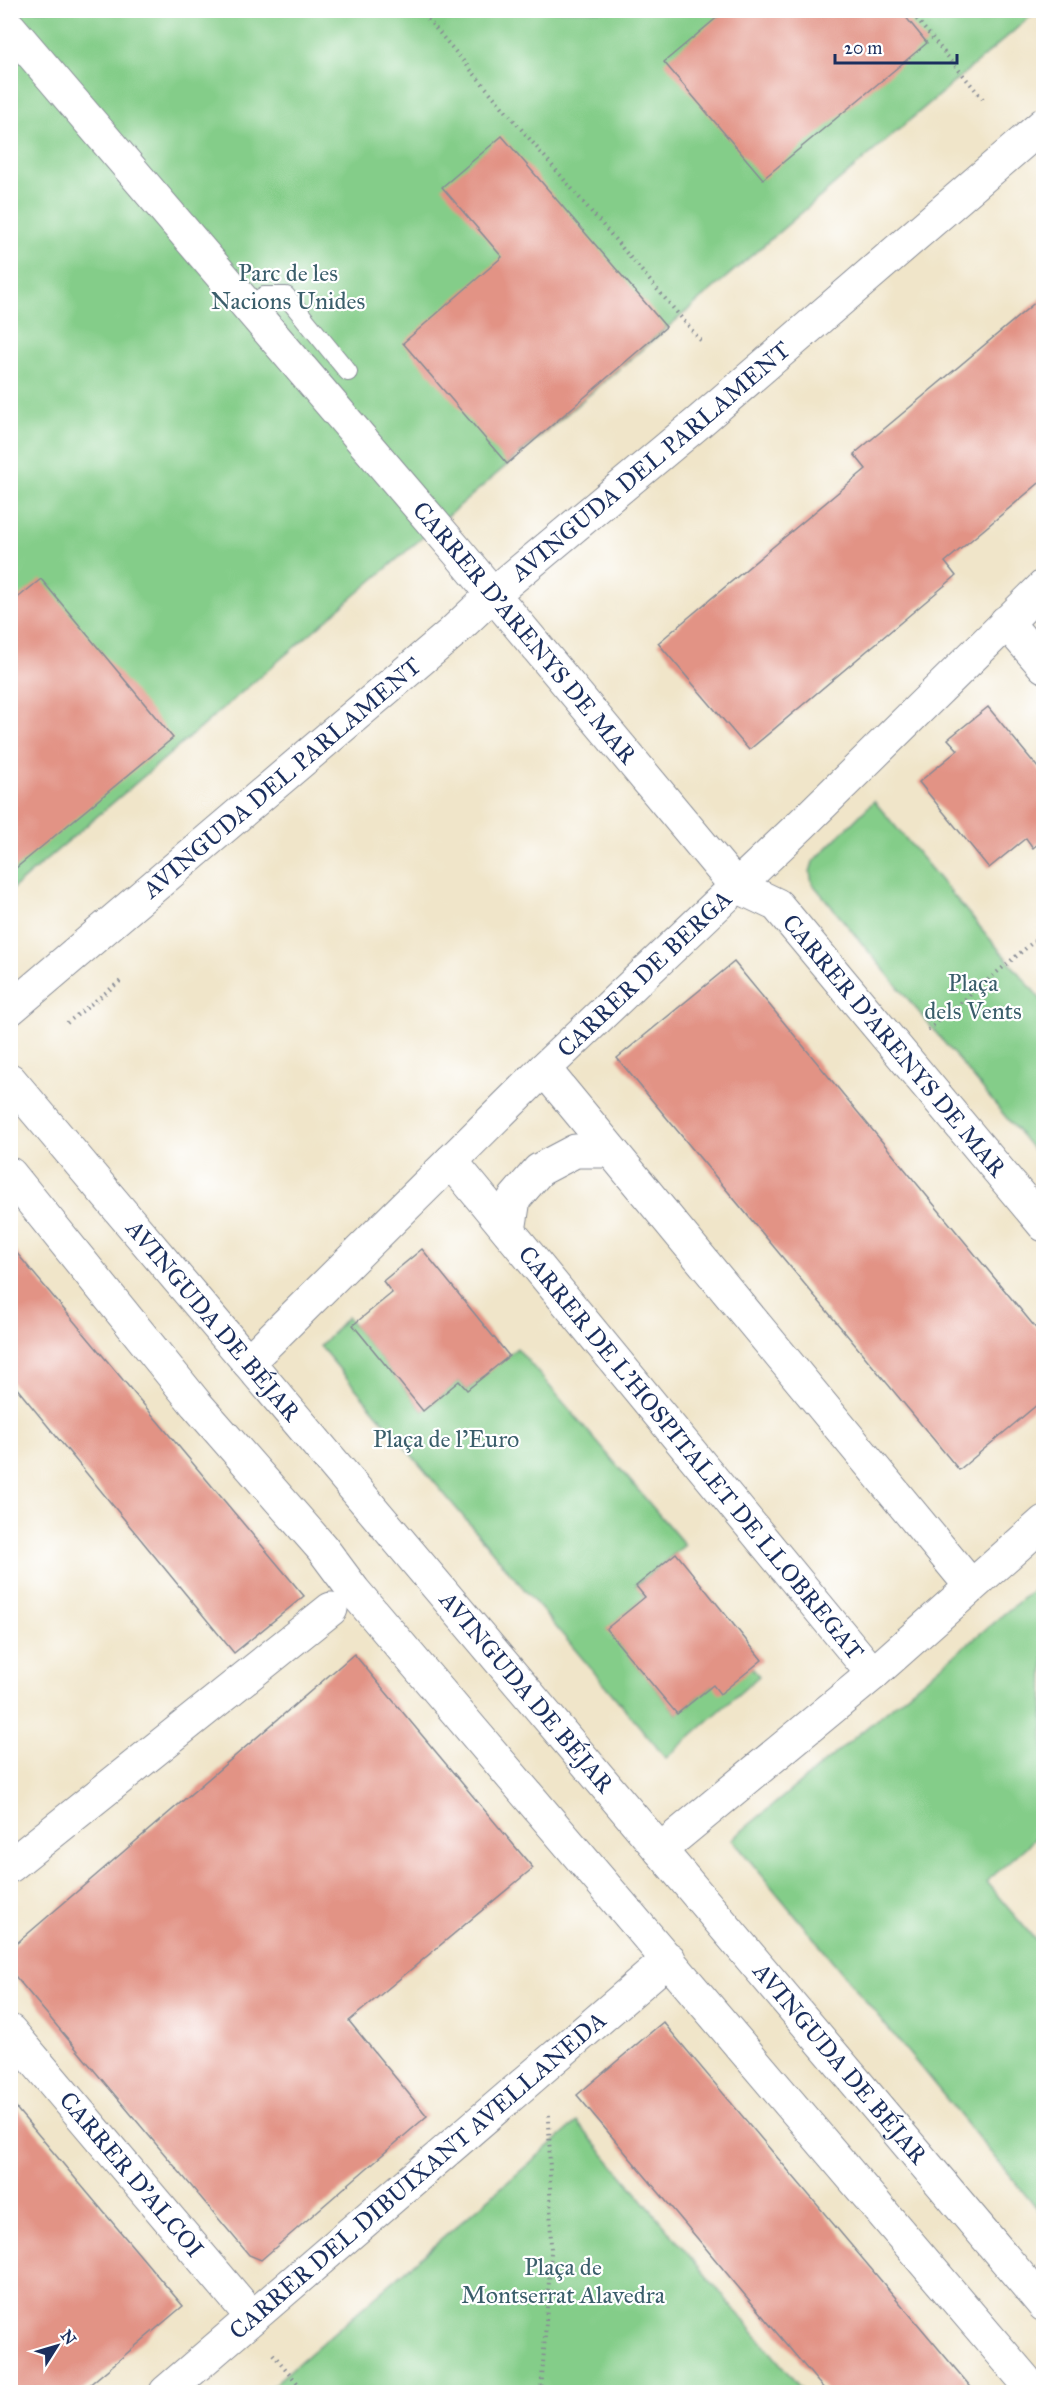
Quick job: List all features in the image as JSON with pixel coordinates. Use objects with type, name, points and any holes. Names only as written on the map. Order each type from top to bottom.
[{"type":"street","name":"CARRER D'ARENYS DE MAR","points":[[10,28],[493,594],[735,885],[777,905],[1044,1225]]},
{"type":"street","name":"AVINGUDA DEL PARLAMENT","points":[[10,1010],[443,640],[493,594],[699,422],[1044,124]]},
{"type":"street","name":"CARRER DE BERGA","points":[[248,1362],[544,1069],[735,885],[802,824],[1044,586]]},
{"type":"street","points":[[1006,622],[1044,666]]},
{"type":"street","points":[[544,1069],[971,1586]]},
{"type":"street","name":"AVINGUDA DE BÉJAR","points":[[10,1080],[1044,2305]]},
{"type":"street","name":"CARRER DE L'HOSPITALET DE LLOBREGAT","points":[[509,1231],[514,1199],[538,1170],[575,1151],[610,1151]]},
{"type":"street","name":"CARRER DE L'HOSPITALET DE LLOBREGAT","points":[[451,1161],[873,1674]]},
{"type":"street","points":[[10,1174],[196,1404],[1035,2392]]},
{"type":"street","points":[[660,1850],[873,1674],[1044,1522]]},
{"type":"street","points":[[10,1866],[331,1609]]},
{"type":"street","name":"CARRER DEL DIBUIXANT AVELLANEDA","points":[[166,2392],[669,1959]]},
{"type":"street","name":"CARRER D'ALCOI","points":[[10,2031],[252,2317]]},
{"type":"lane","points":[[247,306],[264,296],[286,297],[348,372]]},
{"type":"path","points":[[420,10],[702,342]]},
{"type":"path","points":[[909,10],[983,99]]},
{"type":"path","points":[[928,1030],[1044,933]]},
{"type":"path","points":[[67,1023],[123,979]]},
{"type":"path","points":[[541,2392],[551,2252],[549,2113]]},
{"type":"path","points":[[273,2354],[304,2392]]},
{"type":"green space","name":"Parc de les Nacions Unides","points":[[23,10],[1037,11],[11,890],[11,21]]},
{"type":"green space","name":"Plaça dels Vents","points":[[874,801],[1043,1002],[1043,1162],[812,883],[810,872],[813,862]]},
{"type":"green space","name":"Plaça de l'Euro","points":[[347,1317],[423,1411],[459,1381],[467,1390],[517,1348],[685,1545],[636,1585],[645,1597],[607,1629],[677,1714],[713,1685],[752,1668],[759,1676],[666,1758],[320,1346]]},
{"type":"green space","points":[[1034,1589],[1044,1600],[1043,1832],[986,1882],[1043,1949],[1043,2216],[732,1839]]},
{"type":"green space","name":"Plaça de Montserrat Alavedra","points":[[577,2122],[804,2392],[265,2392]]},
{"type":"building","points":[[726,10],[900,10],[927,43],[763,179],[664,62]]},
{"type":"building","points":[[502,136],[666,327],[507,464],[403,343],[502,257],[442,187]]},
{"type":"building","points":[[1044,295],[1044,479],[945,562],[956,576],[749,750],[658,643],[866,469],[854,454]]},
{"type":"building","points":[[41,579],[173,738],[10,873],[10,604]]},
{"type":"building","points":[[988,707],[1044,775],[1044,839],[1033,848],[1026,838],[989,868],[919,782],[958,750],[948,739]]},
{"type":"building","points":[[734,962],[1044,1338],[1044,1399],[959,1470],[617,1058]]},
{"type":"building","points":[[10,1245],[304,1596],[234,1653],[10,1380]]},
{"type":"building","points":[[422,1249],[509,1356],[467,1390],[459,1381],[423,1411],[353,1325],[392,1293],[383,1281]]},
{"type":"building","points":[[676,1553],[762,1660],[720,1694],[713,1685],[677,1714],[606,1629],[645,1597],[636,1586]]},
{"type":"building","points":[[354,1654],[533,1868],[349,2021],[427,2116],[261,2260],[249,2255],[10,1970],[10,1949]]},
{"type":"building","points":[[663,2022],[975,2392],[827,2392],[818,2382],[577,2095]]},
{"type":"building","points":[[10,2101],[183,2306],[81,2392],[10,2392]]}]
